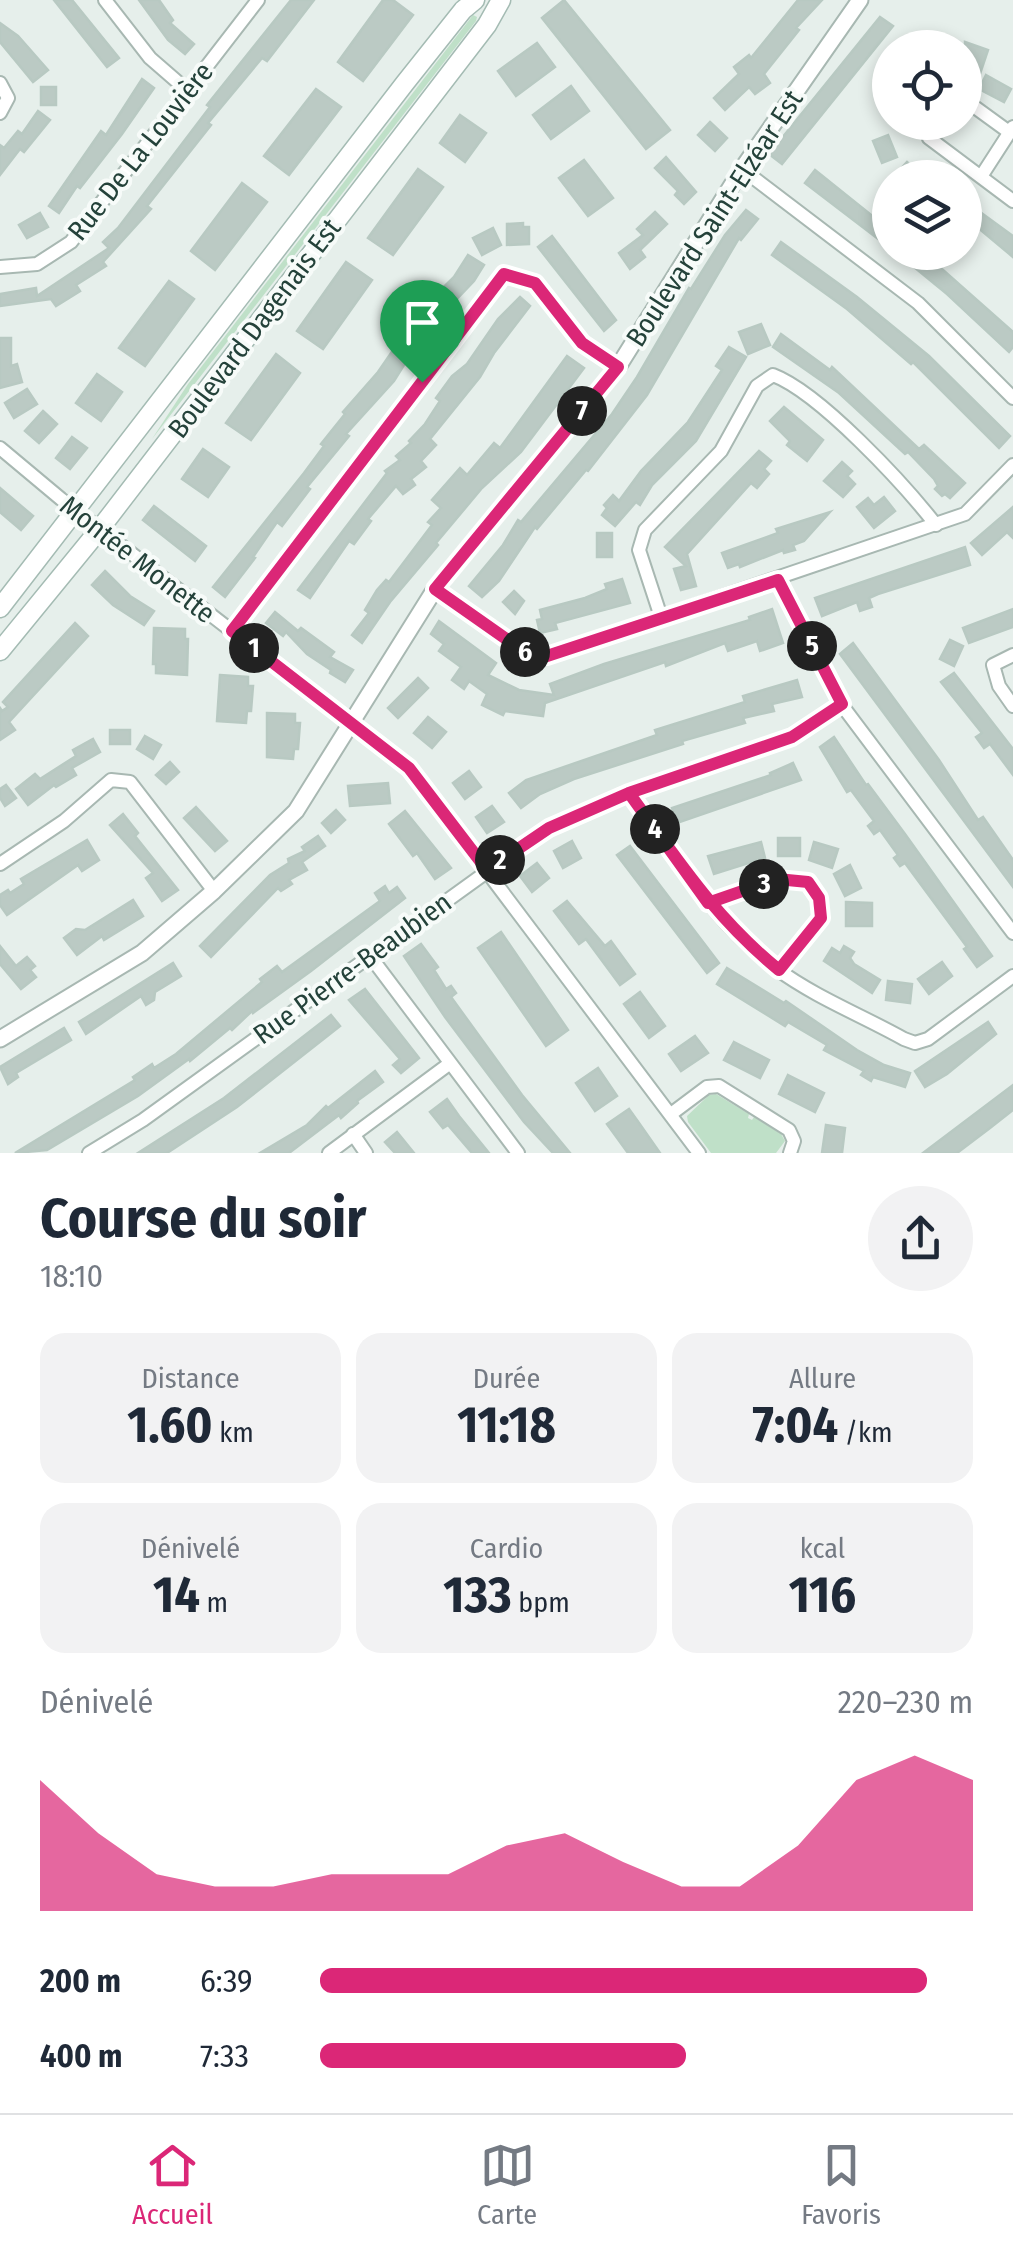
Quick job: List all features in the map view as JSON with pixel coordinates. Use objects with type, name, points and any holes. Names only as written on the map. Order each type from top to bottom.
[{"type":"main road","name":"Boulevard Dagenais Est","points":[[0,608],[474,0]]},
{"type":"main road","name":"Boulevard Dagenais Est","points":[[0,651],[100,530],[479,36],[500,0]]},
{"type":"street","points":[[105,0],[150,58],[188,91]]},
{"type":"street","name":"Rue De La Louvière","points":[[0,267],[37,264],[71,242],[258,0]]},
{"type":"street","name":"Boulevard Saint-Elzéar Est","points":[[0,1039],[142,953],[214,891],[296,811],[435,589],[618,367],[742,168],[860,0]]},
{"type":"street","points":[[0,83],[8,98],[0,113]]},
{"type":"street","points":[[982,111],[1011,129],[982,176],[1013,202]]},
{"type":"street","points":[[932,140],[958,160]]},
{"type":"street","points":[[742,168],[918,303],[1013,398]]},
{"type":"street","points":[[232,631],[504,274],[535,283],[582,343],[618,367]]},
{"type":"street","points":[[661,617],[638,550],[644,530],[720,451],[757,386],[773,375],[787,380],[844,428],[912,494],[936,525]]},
{"type":"street","name":"Montée Monette","points":[[0,448],[76,512],[409,768],[700,1153]]},
{"type":"street","points":[[435,589],[529,655],[547,656],[965,514],[1013,465]]},
{"type":"street","points":[[778,580],[842,704],[1013,933]]},
{"type":"street","points":[[1013,655],[993,665],[999,686],[1013,706]]},
{"type":"street","name":"Rue Pierre-Beaubien","points":[[89,1153],[143,1120],[549,828],[629,793],[792,737],[842,704]]},
{"type":"street","points":[[0,864],[64,821],[111,780],[130,782],[214,891]]},
{"type":"street","points":[[629,793],[708,903],[740,938],[779,970],[915,1044],[1013,976]]},
{"type":"street","points":[[708,903],[777,879],[808,882],[819,898],[821,918],[779,970]]},
{"type":"street","points":[[370,956],[518,1153]]},
{"type":"street","points":[[329,1153],[449,1064]]},
{"type":"street","points":[[670,1114],[707,1086],[719,1086],[789,1130],[794,1141],[790,1153]]},
{"type":"street","points":[[353,1134],[366,1153]]},
{"type":"green space","points":[[473,15],[476,21],[152,439],[188,384]]},
{"type":"green space","points":[[716,1094],[749,1114],[748,1118],[754,1117],[781,1134],[785,1141],[776,1153],[711,1153],[687,1116],[709,1095]]},
{"type":"building","points":[[54,0],[72,0],[119,58],[107,67]]},
{"type":"building","points":[[139,0],[159,0],[173,20],[170,23],[194,44],[185,54],[168,40]]},
{"type":"building","points":[[291,0],[314,0],[267,61],[262,58],[208,123],[211,125],[147,206],[151,209],[103,262],[106,266],[76,285],[80,291],[56,306],[51,299],[0,306],[0,294],[36,288],[37,296],[109,248],[103,242],[118,228],[210,107],[207,105]]},
{"type":"building","points":[[383,0],[393,0],[413,15],[363,81],[338,62]]},
{"type":"building","points":[[564,0],[670,130],[646,149],[542,18]]},
{"type":"building","points":[[798,0],[822,0],[796,28],[799,30],[764,74],[770,83],[755,94],[749,87],[725,110],[714,98],[739,74],[734,67],[749,55],[751,58]]},
{"type":"building","points":[[880,17],[893,26],[890,30],[872,30],[872,52],[782,164],[769,154]]},
{"type":"building","points":[[0,23],[18,36],[48,70],[33,82],[0,42]]},
{"type":"building","points":[[537,43],[555,67],[516,96],[498,71]]},
{"type":"building","points":[[986,75],[1011,89],[1004,102],[982,91]]},
{"type":"building","points":[[142,79],[154,88],[59,213],[49,206],[101,131],[106,135]]},
{"type":"building","points":[[571,86],[589,111],[551,139],[533,115]]},
{"type":"building","points":[[41,87],[56,87],[56,105],[41,105]]},
{"type":"building","points":[[316,89],[341,107],[289,175],[264,156]]},
{"type":"building","points":[[38,111],[50,120],[0,175],[0,145],[4,148],[18,131],[22,134]]},
{"type":"building","points":[[460,115],[486,133],[465,162],[440,143]]},
{"type":"building","points":[[710,122],[727,138],[715,151],[698,135]]},
{"type":"building","points":[[890,140],[897,157],[881,160],[873,141]]},
{"type":"building","points":[[666,157],[696,192],[684,204],[675,195],[678,191],[655,168]]},
{"type":"building","points":[[584,160],[613,198],[588,216],[559,178]]},
{"type":"building","points":[[418,169],[443,187],[393,255],[368,238]]},
{"type":"building","points":[[815,170],[872,216],[872,234],[805,183]]},
{"type":"building","points":[[242,183],[267,202],[215,270],[191,251]]},
{"type":"building","points":[[746,210],[758,219],[739,238],[647,395],[588,471],[535,527],[499,581],[482,597],[469,586],[518,520],[521,522],[612,414],[689,288]]},
{"type":"building","points":[[655,212],[667,224],[640,250],[645,257],[630,269],[619,253],[643,235],[637,229]]},
{"type":"building","points":[[40,213],[48,227],[27,238],[19,225]]},
{"type":"building","points":[[982,213],[1013,236],[1013,257],[982,231]]},
{"type":"building","points":[[523,223],[523,227],[529,227],[529,244],[507,245],[507,224]]},
{"type":"building","points":[[493,228],[501,245],[482,255],[473,238]]},
{"type":"building","points":[[552,236],[616,320],[604,331],[538,247]]},
{"type":"building","points":[[781,242],[929,356],[1010,436],[999,448],[913,362],[772,255]]},
{"type":"building","points":[[468,255],[484,265],[474,281],[429,325],[394,381],[346,434],[349,436],[307,487],[310,489],[282,526],[277,522],[225,597],[213,587],[324,446],[321,444],[378,372],[408,322],[454,277]]},
{"type":"building","points":[[346,262],[372,280],[323,349],[297,331]]},
{"type":"building","points":[[918,270],[942,270],[1013,332],[1009,352]]},
{"type":"building","points":[[169,281],[194,299],[145,366],[119,348]]},
{"type":"building","points":[[520,297],[530,306],[430,439],[436,445],[421,461],[426,467],[411,479],[415,485],[403,494],[396,486],[368,519],[371,521],[354,544],[349,541],[310,598],[298,590],[385,471],[400,460],[396,456],[425,424],[440,401],[436,398],[452,376],[467,364],[498,319]]},
{"type":"building","points":[[761,324],[770,345],[748,354],[739,332]]},
{"type":"building","points":[[781,334],[830,370],[832,367],[919,449],[924,445],[965,483],[950,498],[942,496],[935,489],[938,486],[934,479],[908,452],[905,454],[839,393],[773,347]]},
{"type":"building","points":[[0,338],[11,338],[11,366],[17,364],[22,382],[0,388]]},
{"type":"building","points":[[729,347],[746,357],[696,441],[652,485],[640,505],[636,502],[615,526],[602,515],[607,508],[604,505],[613,495],[619,501],[641,471],[688,422],[722,370],[716,366]]},
{"type":"building","points":[[276,354],[300,373],[251,440],[226,423]]},
{"type":"building","points":[[567,356],[584,368],[521,452],[482,488],[436,543],[362,643],[352,635],[369,613],[365,610],[377,590],[386,580],[389,582],[432,525],[428,522],[441,508],[432,500],[460,468],[467,475],[494,443],[500,448]]},
{"type":"building","points":[[97,374],[122,392],[101,421],[76,403]]},
{"type":"building","points":[[27,389],[37,404],[14,418],[5,403]]},
{"type":"building","points":[[784,407],[823,440],[807,461],[787,445],[790,441],[770,421]]},
{"type":"building","points":[[43,411],[57,424],[39,443],[25,431]]},
{"type":"building","points":[[72,437],[87,448],[70,469],[56,458]]},
{"type":"building","points":[[203,449],[229,467],[208,497],[182,479]]},
{"type":"building","points":[[759,451],[771,461],[764,469],[769,474],[757,488],[751,483],[687,554],[696,586],[681,590],[674,569],[686,566],[665,547]]},
{"type":"building","points":[[842,462],[852,471],[847,476],[855,484],[843,497],[824,481]]},
{"type":"building","points":[[0,488],[33,516],[21,530],[0,512]]},
{"type":"building","points":[[884,497],[895,511],[874,528],[857,507],[868,498],[874,505]]},
{"type":"building","points":[[154,506],[206,546],[195,561],[143,520]]},
{"type":"building","points":[[1013,507],[1013,538],[1007,532],[982,555],[971,543]]},
{"type":"building","points":[[830,512],[804,541],[793,545],[795,550],[783,550],[728,568],[722,553],[778,533],[776,529]]},
{"type":"building","points":[[597,533],[612,533],[612,557],[597,557]]},
{"type":"building","points":[[965,547],[970,565],[878,594],[869,598],[872,607],[860,611],[857,602],[822,616],[815,598]]},
{"type":"building","points":[[105,571],[130,596],[154,611],[144,625],[113,605],[92,585]]},
{"type":"building","points":[[622,579],[630,603],[555,623],[557,629],[540,633],[540,610],[585,598],[607,589],[605,584]]},
{"type":"building","points":[[514,591],[524,601],[515,614],[503,602]]},
{"type":"building","points":[[772,609],[783,643],[760,651],[757,641],[728,651],[725,643],[666,666],[665,662],[545,703],[543,716],[505,711],[503,715],[482,705],[487,694],[469,681],[464,689],[452,680],[461,667],[439,651],[444,644],[431,634],[439,621],[496,663],[488,675],[519,690],[554,695],[550,684],[750,620],[749,617]]},
{"type":"building","points":[[1013,609],[1013,627],[969,643],[963,628]]},
{"type":"building","points":[[275,612],[334,652],[330,657],[353,670],[345,682],[307,654],[286,632],[283,636],[266,623]]},
{"type":"building","points":[[75,623],[88,636],[9,722],[15,730],[0,740],[0,708],[2,711],[8,707],[3,702]]},
{"type":"building","points":[[154,628],[185,629],[187,675],[156,673]]},
{"type":"building","points":[[950,640],[963,646],[954,666],[940,659]]},
{"type":"building","points":[[853,643],[978,820],[983,817],[1013,860],[1013,887],[840,654]]},
{"type":"building","points":[[954,673],[1013,749],[1013,775],[990,744],[984,748],[976,737],[982,733],[941,682]]},
{"type":"building","points":[[220,675],[248,677],[248,686],[253,686],[246,723],[217,721]]},
{"type":"building","points":[[418,678],[428,688],[398,718],[388,708]]},
{"type":"building","points":[[797,680],[802,697],[772,704],[774,711],[743,718],[745,723],[574,779],[540,794],[521,808],[509,793],[526,780],[657,735],[655,730],[745,702],[743,696]]},
{"type":"building","points":[[267,713],[295,714],[295,723],[300,723],[293,759],[267,757]]},
{"type":"building","points":[[428,717],[446,732],[432,748],[414,733]]},
{"type":"building","points":[[110,730],[130,730],[130,744],[110,744]]},
{"type":"building","points":[[145,736],[161,745],[153,759],[137,749]]},
{"type":"building","points":[[834,737],[992,956],[977,967],[964,949],[967,947],[905,863],[900,866],[894,858],[898,855],[880,830],[874,834],[868,826],[874,821],[851,790],[847,792],[820,747]]},
{"type":"building","points":[[93,739],[100,752],[72,768],[76,775],[54,785],[28,805],[16,789],[35,774],[40,779],[76,756],[73,750]]},
{"type":"building","points":[[170,762],[179,772],[166,784],[156,775]]},
{"type":"building","points":[[793,763],[801,780],[677,823],[672,808],[771,775]]},
{"type":"building","points":[[469,771],[481,787],[465,799],[453,783]]},
{"type":"building","points":[[388,783],[390,803],[350,806],[348,786]]},
{"type":"building","points":[[6,785],[16,798],[5,806],[0,789]]},
{"type":"building","points":[[492,806],[504,822],[487,833],[476,817]]},
{"type":"building","points":[[196,807],[227,841],[215,851],[184,818]]},
{"type":"building","points":[[336,810],[345,820],[331,833],[322,823]]},
{"type":"building","points":[[405,811],[451,868],[435,879],[389,824]]},
{"type":"building","points":[[123,814],[138,833],[135,836],[178,890],[162,901],[146,878],[153,873],[110,825]]},
{"type":"building","points":[[318,836],[325,846],[302,862],[307,870],[289,880],[292,884],[281,891],[278,888],[211,957],[200,946],[270,875],[289,863],[288,859],[305,851],[302,847]]},
{"type":"building","points":[[778,838],[800,838],[800,856],[778,856]]},
{"type":"building","points":[[87,840],[99,860],[82,871],[78,865],[7,915],[0,905],[0,895],[8,890],[10,893],[24,884],[21,879]]},
{"type":"building","points":[[572,841],[581,858],[563,868],[554,851]]},
{"type":"building","points":[[761,842],[765,858],[714,874],[708,856]]},
{"type":"building","points":[[814,842],[838,849],[832,868],[809,860]]},
{"type":"building","points":[[630,846],[719,963],[707,973],[617,855]]},
{"type":"building","points":[[537,863],[549,878],[532,892],[520,876]]},
{"type":"building","points":[[850,865],[861,888],[845,896],[834,874]]},
{"type":"building","points":[[385,886],[389,893],[397,887],[405,898],[190,1061],[47,1150],[15,1153],[135,1080],[133,1077],[152,1064],[154,1068],[176,1054],[277,966],[282,972],[380,901],[375,893]]},
{"type":"building","points":[[133,900],[143,916],[104,940],[102,936],[77,955],[64,938],[76,929],[85,930]]},
{"type":"building","points":[[567,901],[605,946],[611,941],[635,974],[620,985],[586,939],[579,944],[554,911]]},
{"type":"building","points":[[846,902],[872,903],[872,926],[846,926]]},
{"type":"building","points":[[501,932],[568,1030],[546,1046],[478,948]]},
{"type":"building","points":[[421,944],[438,967],[434,970],[446,989],[451,986],[456,993],[451,997],[570,1153],[553,1153],[524,1122],[445,1017],[404,956]]},
{"type":"building","points":[[0,946],[16,966],[27,957],[35,966],[30,970],[36,977],[21,989],[0,964]]},
{"type":"building","points":[[844,946],[854,952],[850,958],[854,964],[880,980],[872,993],[824,961],[832,948],[840,953]]},
{"type":"building","points":[[942,962],[952,976],[929,994],[918,979]]},
{"type":"building","points":[[173,963],[181,976],[155,992],[154,1000],[146,1005],[141,996],[86,1034],[79,1022]]},
{"type":"building","points":[[727,968],[786,1001],[857,1050],[884,1065],[910,1073],[905,1087],[873,1077],[871,1081],[861,1075],[864,1071],[824,1050],[827,1045],[788,1022],[785,1026],[717,984]]},
{"type":"building","points":[[888,981],[912,984],[910,1003],[886,1000]]},
{"type":"building","points":[[365,989],[419,1058],[401,1073],[393,1065],[400,1059],[349,1000]]},
{"type":"building","points":[[640,992],[665,1026],[649,1038],[624,1004]]},
{"type":"building","points":[[331,1015],[340,1026],[237,1107],[167,1153],[138,1153],[224,1098]]},
{"type":"building","points":[[988,1022],[996,1034],[925,1087],[915,1071]]},
{"type":"building","points":[[64,1028],[71,1040],[16,1073],[18,1077],[8,1084],[0,1067]]},
{"type":"building","points":[[695,1036],[708,1053],[681,1071],[669,1054]]},
{"type":"building","points":[[734,1042],[769,1060],[760,1078],[724,1060]]},
{"type":"building","points":[[598,1068],[617,1096],[595,1111],[576,1083]]},
{"type":"building","points":[[375,1071],[383,1082],[341,1118],[339,1115],[289,1153],[260,1153],[307,1125],[326,1106]]},
{"type":"building","points":[[788,1075],[824,1093],[815,1112],[779,1094]]},
{"type":"building","points":[[1013,1085],[1013,1110],[957,1153],[923,1153]]},
{"type":"building","points":[[447,1099],[489,1153],[472,1153],[448,1125],[443,1128],[430,1112]]},
{"type":"building","points":[[629,1109],[660,1153],[628,1153],[607,1124]]},
{"type":"building","points":[[826,1125],[845,1128],[842,1153],[822,1153]]},
{"type":"building","points":[[397,1132],[414,1153],[395,1153],[385,1142]]},
{"type":"route","points":[[422,382],[232,631],[409,768],[487,870],[549,828],[629,793],[708,903],[777,879],[808,882],[819,898],[821,918],[779,970],[740,938],[708,903],[629,793],[792,737],[842,704],[778,580],[547,656],[529,655],[435,589],[618,367],[582,343],[535,283],[504,274],[422,382]]}]
